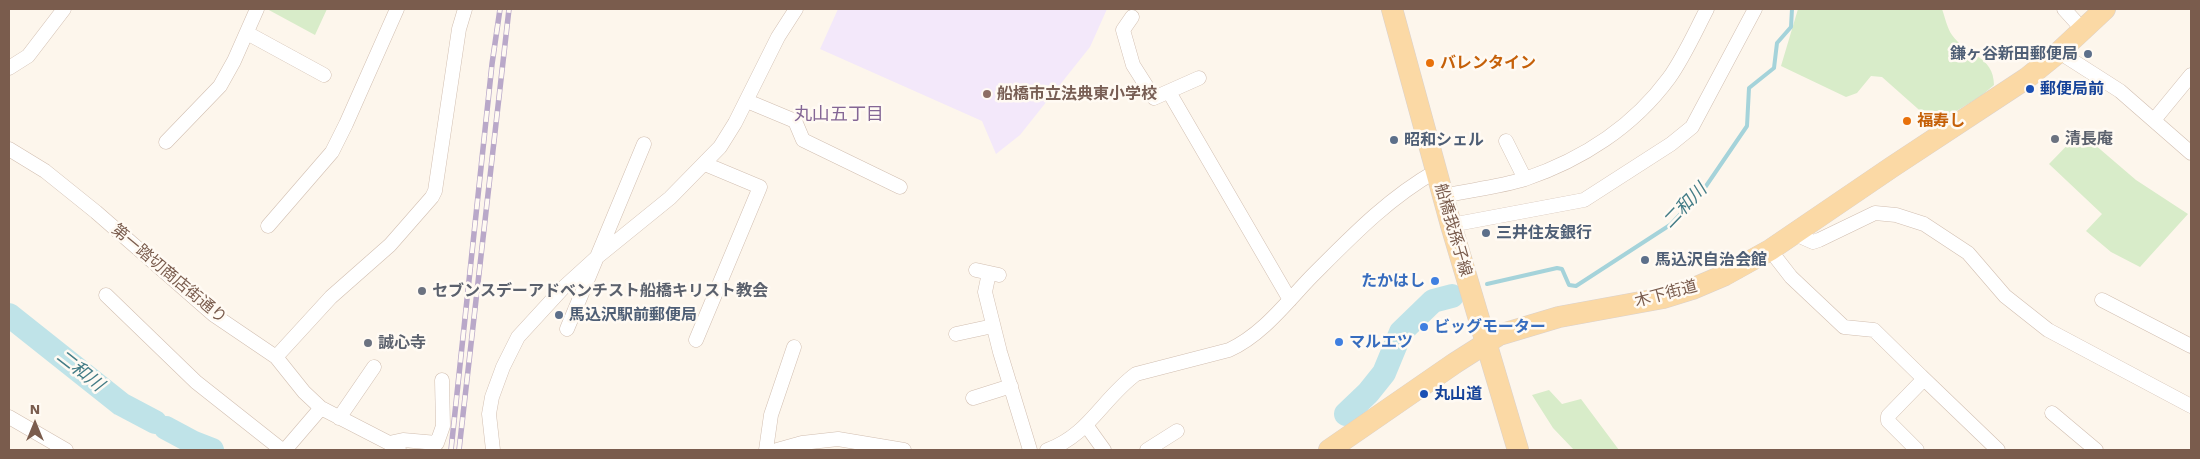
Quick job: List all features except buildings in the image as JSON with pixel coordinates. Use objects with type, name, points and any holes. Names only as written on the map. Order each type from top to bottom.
[{"type":"main road","name":"船橋我孫子線","points":[[1392,9],[1451,225],[1518,450]]},
{"type":"main road","name":"木下街道","points":[[1329,450],[1487,342],[1508,331],[1559,317],[1663,298],[1692,289],[1770,250],[1892,166],[2027,78],[2059,52],[2105,9]]},
{"type":"street","points":[[9,68],[28,56],[64,9]]},
{"type":"street","points":[[166,142],[220,86],[257,9]]},
{"type":"street","points":[[268,226],[332,152],[371,70],[397,9]]},
{"type":"street","points":[[276,357],[331,297],[390,245],[436,191],[459,29],[465,9]]},
{"type":"street","points":[[493,450],[489,414],[492,397],[503,367],[518,337],[563,288],[596,258],[670,198],[720,147],[746,101],[778,37],[796,9]]},
{"type":"street","points":[[1443,196],[1525,179],[1596,146],[1625,126],[1645,108],[1670,77],[1707,9]]},
{"type":"street","points":[[1451,225],[1584,200],[1670,144],[1692,127],[1755,9]]},
{"type":"street","points":[[2064,9],[2083,30]]},
{"type":"street","points":[[1132,16],[1123,30],[1133,65],[1154,98],[1199,78]]},
{"type":"street","points":[[247,33],[324,75]]},
{"type":"street","points":[[2059,52],[2120,90],[2191,153]]},
{"type":"street","points":[[2154,120],[2191,75]]},
{"type":"street","points":[[1169,92],[1290,300]]},
{"type":"street","points":[[746,101],[795,121],[802,140],[900,187]]},
{"type":"street","points":[[1506,141],[1525,179]]},
{"type":"street","points":[[567,329],[644,144]]},
{"type":"street","name":"第一踏切商店街通り","points":[[9,149],[45,171],[96,212],[214,316],[276,357],[304,392],[322,408],[394,446]]},
{"type":"street","points":[[696,340],[760,187],[705,164]]},
{"type":"street","points":[[1047,450],[1070,440],[1136,374],[1228,350],[1240,345],[1260,330],[1358,230],[1400,192],[1436,170]]},
{"type":"street","points":[[1795,234],[1813,242],[1875,213],[1896,215],[1924,224],[1968,253],[2005,296],[2048,330],[2191,406]]},
{"type":"street","points":[[1770,250],[1791,277],[1844,327],[1874,330],[1998,450]]},
{"type":"street","points":[[988,272],[985,292],[1030,450]]},
{"type":"street","points":[[106,295],[196,382],[283,450],[322,408]]},
{"type":"street","points":[[2102,300],[2191,346]]},
{"type":"street","points":[[956,334],[994,326]]},
{"type":"street","points":[[766,450],[771,415],[794,347]]},
{"type":"street","points":[[340,418],[374,367]]},
{"type":"street","points":[[1917,450],[1888,421],[1888,416],[1921,382],[1921,376]]},
{"type":"street","points":[[394,446],[403,440],[437,443],[443,426],[442,380]]},
{"type":"street","points":[[974,398],[1011,386]]},
{"type":"street","points":[[2052,413],[2096,450]]},
{"type":"street","points":[[9,417],[66,450]]},
{"type":"street","points":[[1086,425],[1104,450]]},
{"type":"street","points":[[1148,450],[1177,431]]},
{"type":"street","points":[[777,450],[847,445],[904,450]]},
{"type":"shaded area","name":"船橋市立法典東小学校","points":[[838,9],[1107,9],[1090,47],[1020,135],[996,154],[982,121],[820,49]]},
{"type":"green space","points":[[267,9],[327,9],[315,35]]},
{"type":"green space","points":[[1798,9],[1942,9],[1952,35],[1984,62],[1993,75],[1994,85],[1981,96],[1935,124],[1882,77],[1871,76],[1857,93],[1846,97],[1781,66]]},
{"type":"green space","points":[[2080,132],[2136,180],[2188,214],[2140,267],[2111,252],[2086,231],[2102,214],[2049,164]]},
{"type":"green space","points":[[1549,390],[1562,404],[1581,399],[1619,450],[1574,450],[1553,428],[1532,395]]},
{"type":"waterway","name":"二和川","points":[[1487,284],[1557,268],[1562,269],[1569,285],[1576,286],[1670,225],[1704,189],[1747,126],[1749,88],[1774,68],[1777,43],[1791,27],[1792,9]]},
{"type":"waterway","name":"二和川","points":[[1346,414],[1368,393],[1384,373],[1401,332],[1433,301],[1452,296]]},
{"type":"waterway","name":"二和川","points":[[9,315],[121,404],[155,422]]},
{"type":"waterway","name":"二和川","points":[[166,428],[212,450]]},
{"type":"railway","points":[[451,450],[492,64],[500,9]]},
{"type":"railway","points":[[459,450],[509,9]]},
{"type":"place","name":"鎌ヶ谷新田郵便局","points":[[2088,54]]},
{"type":"place","name":"バレンタイン","points":[[1430,63]]},
{"type":"place","name":"郵便局前","points":[[2030,89]]},
{"type":"place","name":"船橋市立法典東小学校","points":[[987,94]]},
{"type":"place","name":"福寿し","points":[[1907,121]]},
{"type":"place","name":"清長庵","points":[[2055,139]]},
{"type":"place","name":"昭和シェル","points":[[1394,140]]},
{"type":"place","name":"三井住友銀行","points":[[1486,233]]},
{"type":"place","name":"馬込沢自治会館","points":[[1645,260]]},
{"type":"place","name":"たかはし","points":[[1435,281]]},
{"type":"place","name":"セブンスデーアドベンチスト船橋キリスト教会","points":[[422,291]]},
{"type":"place","name":"馬込沢駅前郵便局","points":[[559,315]]},
{"type":"place","name":"ビッグモーター","points":[[1424,327]]},
{"type":"place","name":"マルエツ","points":[[1339,342]]},
{"type":"place","name":"誠心寺","points":[[368,343]]},
{"type":"place","name":"丸山道","points":[[1424,394]]},
{"type":"district","name":"丸山五丁目","points":[[839,115]]}]
